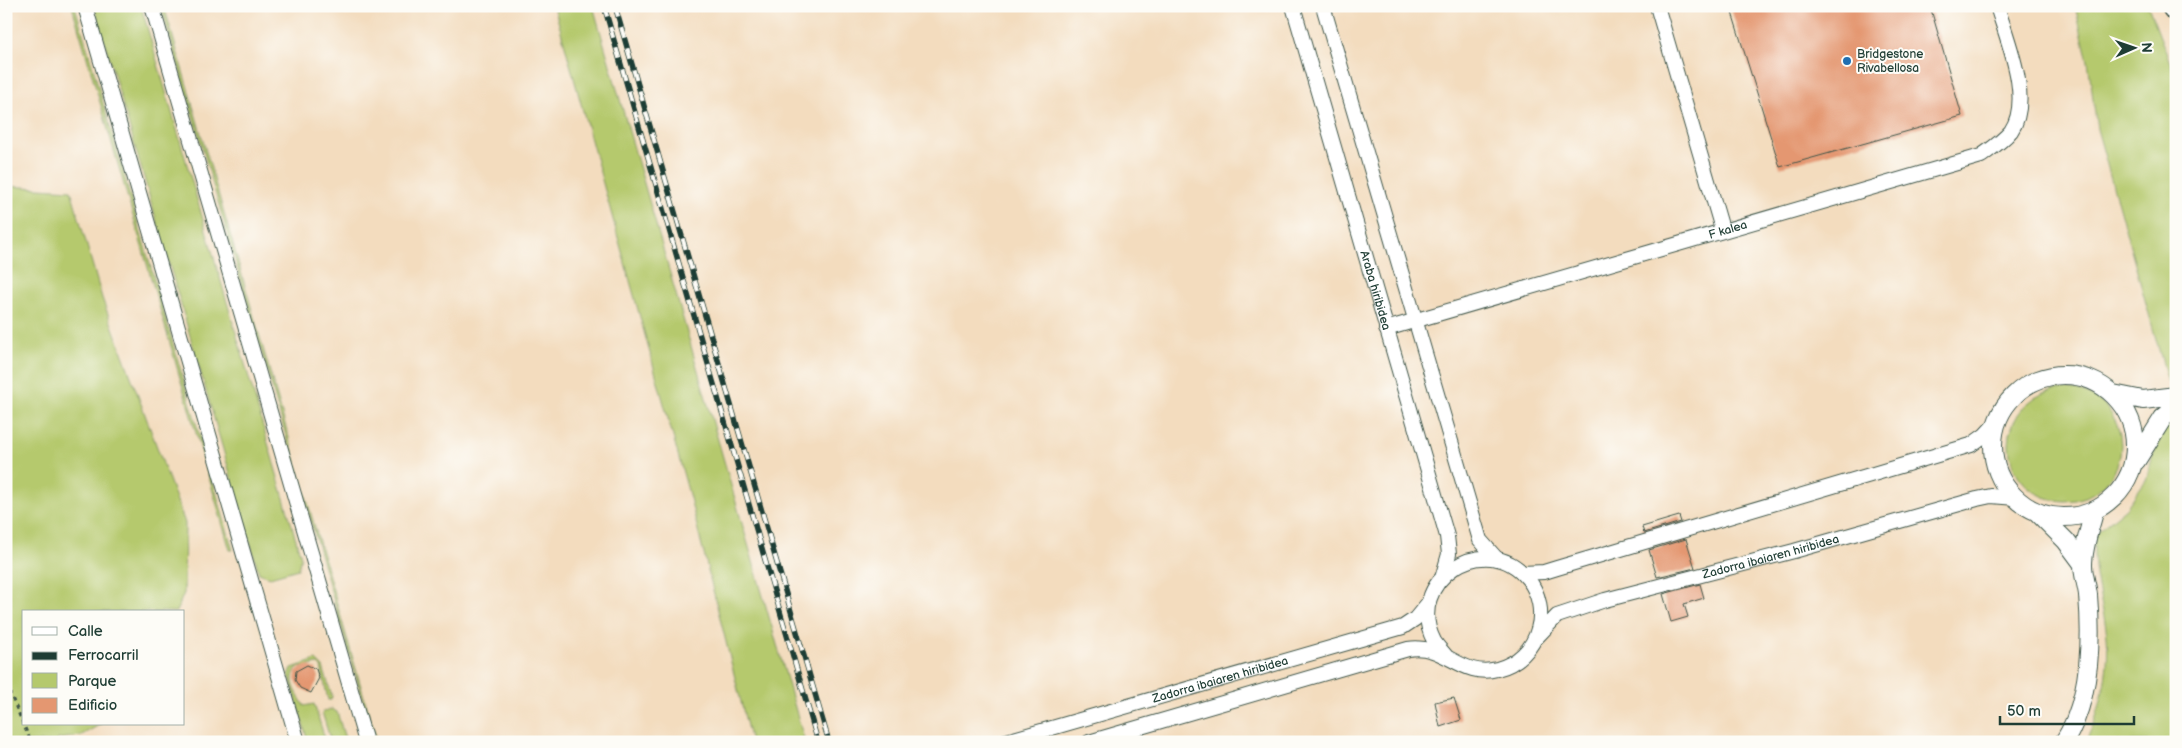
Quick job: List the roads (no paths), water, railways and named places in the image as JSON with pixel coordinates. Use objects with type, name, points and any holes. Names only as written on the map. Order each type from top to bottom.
[{"type":"street","points":[[84,6],[298,742]]},
{"type":"street","points":[[152,6],[366,742]]},
{"type":"street","name":"Araba hiribidea","points":[[1293,6],[1447,536],[1449,554],[1443,575]]},
{"type":"street","points":[[1323,6],[1480,540],[1496,559]]},
{"type":"street","points":[[1657,6],[1722,229]]},
{"type":"street","name":"F kalea","points":[[1386,328],[1722,229],[1981,156],[2010,132],[2017,119],[2018,79],[1997,6]]},
{"type":"street","points":[[2083,564],[2066,541],[2037,512],[2016,498],[2003,482],[1995,463],[1993,443],[1997,422],[2008,402],[2020,391],[2026,386],[2047,377],[2071,375],[2093,381],[2113,394],[2126,410],[2134,430],[2136,450],[2131,471]]},
{"type":"street","points":[[2113,394],[2143,400],[2176,396]]},
{"type":"street","points":[[2037,512],[2056,518],[2075,517],[2094,512],[2116,494],[2145,444],[2163,418],[2176,408]]},
{"type":"street","points":[[1523,573],[1544,572],[1971,445],[1997,422]]},
{"type":"street","name":"Zadorra ibaiaren hiribidea","points":[[1536,637],[1557,616],[1605,600],[1794,551],[1977,499],[1991,496],[2016,498]]},
{"type":"street","points":[[2064,742],[2082,696],[2088,658],[2088,596],[2083,564],[2094,512]]},
{"type":"street","points":[[1477,558],[1496,559],[1511,564],[1523,573],[1534,586],[1540,603],[1541,620],[1536,637],[1526,652],[1512,664],[1496,670],[1478,670],[1461,666],[1446,656],[1434,640],[1428,622],[1429,602],[1434,588],[1443,575],[1459,564],[1477,558]]},
{"type":"street","name":"Zadorra ibaiaren hiribidea","points":[[1003,742],[1403,627],[1415,619],[1429,602]]},
{"type":"street","name":"Zadorra ibaiaren hiribidea","points":[[1089,742],[1408,649],[1432,649],[1446,656]]},
{"type":"railway","points":[[604,6],[818,742]]},
{"type":"railway","points":[[615,6],[829,742]]},
{"type":"place","name":"Bridgestone Rivabellosa","points":[[1847,61]]}]
